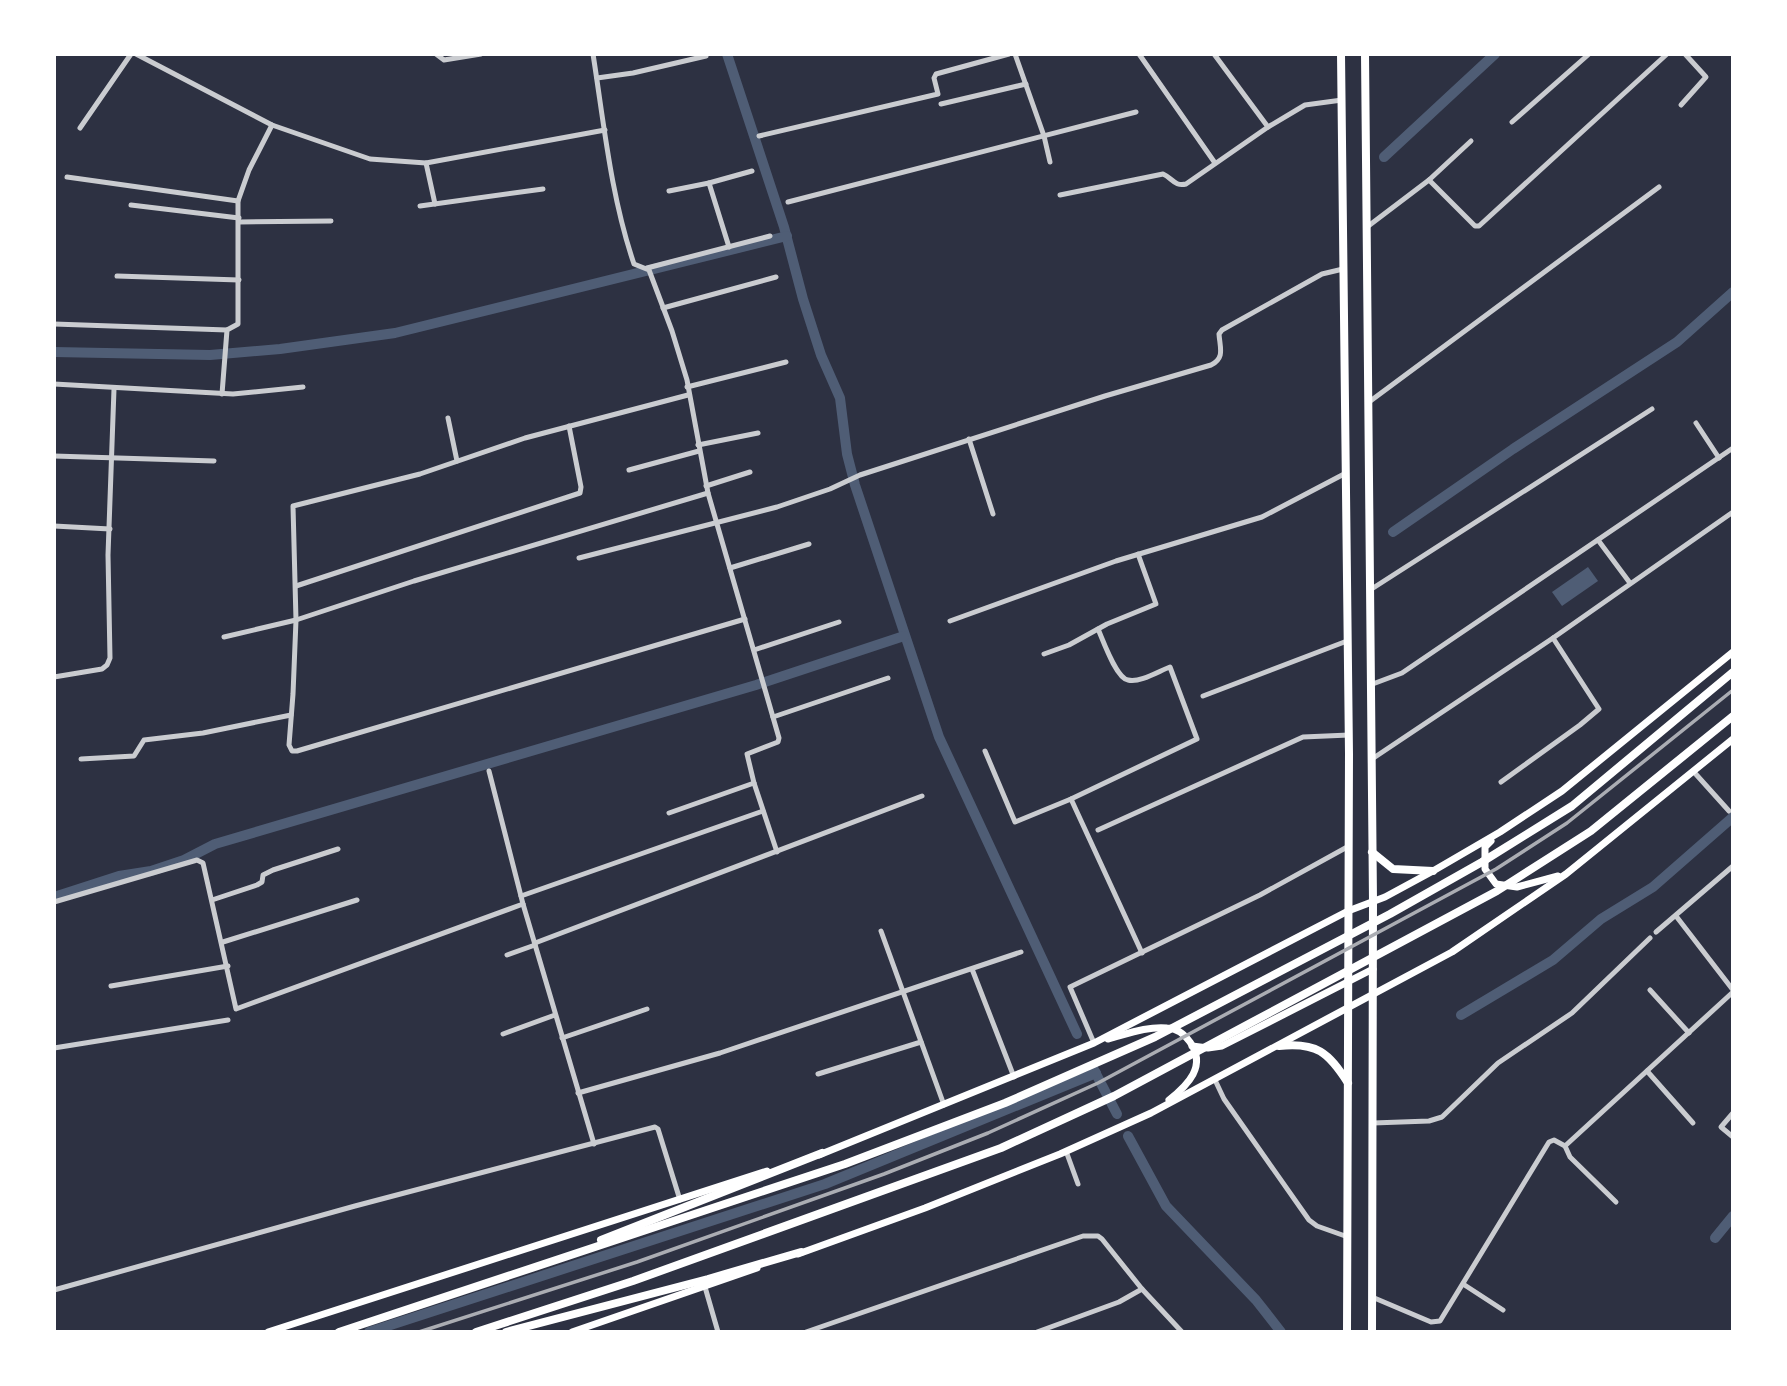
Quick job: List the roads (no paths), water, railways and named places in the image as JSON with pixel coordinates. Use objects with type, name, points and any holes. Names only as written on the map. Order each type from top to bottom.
[{"type":"main road","points":[[1341,54],[1349,735],[1347,1332]]},
{"type":"main road","points":[[1365,54],[1373,901],[1372,1332]]},
{"type":"main road","points":[[557,1260],[617,1233],[1094,1043],[1348,911],[1433,871],[1563,791],[1733,652]]},
{"type":"main road","points":[[339,1332],[845,1164],[1005,1103],[1155,1037],[1482,862],[1572,806],[1733,672]]},
{"type":"main road","points":[[476,1332],[633,1281],[1001,1148],[1114,1096],[1508,884],[1591,831],[1733,716]]},
{"type":"main road","points":[[572,1332],[925,1208],[1152,1113],[1472,939],[1566,874],[1733,739]]},
{"type":"main road","points":[[1500,832],[1485,848],[1485,869],[1496,884],[1517,887],[1566,874]]},
{"type":"main road","points":[[1372,852],[1393,869],[1433,871]]},
{"type":"main road","points":[[1192,1046],[1222,1046],[1373,969]]},
{"type":"main road","points":[[1094,1043],[1147,1030],[1169,1028],[1182,1033],[1197,1057],[1197,1068],[1182,1090],[1152,1113]]},
{"type":"main road","points":[[1279,1046],[1300,1044],[1318,1048],[1334,1061],[1348,1083]]},
{"type":"main road","points":[[268,1332],[822,1153]]},
{"type":"main road","points":[[506,1332],[695,1283],[801,1252]]},
{"type":"street","points":[[80,128],[131,54]]},
{"type":"street","points":[[136,54],[272,125],[370,159],[426,163],[605,130]]},
{"type":"street","points":[[436,54],[444,60],[481,54]]},
{"type":"street","points":[[593,54],[624,236],[634,264],[648,269],[770,236]]},
{"type":"street","points":[[759,136],[938,94],[934,78],[936,74],[1009,54]]},
{"type":"street","points":[[1015,54],[1044,136],[1049,162]]},
{"type":"street","points":[[1139,54],[1215,163]]},
{"type":"street","points":[[1214,54],[1268,127]]},
{"type":"street","points":[[1512,122],[1589,54]]},
{"type":"street","points":[[1429,180],[1475,226],[1479,226],[1667,54]]},
{"type":"street","points":[[1681,105],[1706,78],[1685,54]]},
{"type":"street","points":[[597,78],[624,75],[706,56]]},
{"type":"street","points":[[941,104],[1026,85]]},
{"type":"street","points":[[1060,195],[1163,174],[1181,186],[1305,105],[1342,100]]},
{"type":"street","points":[[788,202],[1136,113]]},
{"type":"street","points":[[54,324],[227,330],[238,324],[239,201],[249,170],[272,125]]},
{"type":"street","points":[[1367,227],[1429,180],[1471,141]]},
{"type":"street","points":[[426,163],[435,204]]},
{"type":"street","points":[[669,191],[752,171]]},
{"type":"street","points":[[67,177],[239,201]]},
{"type":"street","points":[[709,183],[729,247]]},
{"type":"street","points":[[1369,402],[1659,187]]},
{"type":"street","points":[[420,206],[542,189]]},
{"type":"street","points":[[131,205],[239,220],[331,221]]},
{"type":"street","points":[[648,269],[672,331],[687,387],[707,489],[774,717],[779,741],[747,754],[777,852]]},
{"type":"street","points":[[579,558],[777,507],[860,475],[969,439],[1211,365],[1218,362],[1222,356],[1219,334],[1222,330],[1322,274],[1343,269]]},
{"type":"street","points":[[117,276],[239,280]]},
{"type":"street","points":[[663,308],[776,277]]},
{"type":"street","points":[[222,394],[227,330]]},
{"type":"street","points":[[687,387],[786,362]]},
{"type":"street","points":[[54,384],[222,394],[303,387]]},
{"type":"street","points":[[54,677],[102,669],[109,662],[108,555],[114,389]]},
{"type":"street","points":[[688,395],[569,426],[420,474],[293,506],[296,620],[289,745],[295,752],[746,619]]},
{"type":"street","points":[[1370,590],[1652,409]]},
{"type":"street","points":[[448,418],[457,461]]},
{"type":"street","points":[[1696,423],[1719,458]]},
{"type":"street","points":[[296,586],[580,493],[569,426]]},
{"type":"street","points":[[629,470],[758,433]]},
{"type":"street","points":[[969,439],[993,514]]},
{"type":"street","points":[[1370,685],[1402,673],[1733,448]]},
{"type":"street","points":[[54,456],[214,461]]},
{"type":"street","points":[[224,637],[296,620],[707,489],[750,472]]},
{"type":"street","points":[[950,621],[1138,554],[1262,517],[1346,473]]},
{"type":"street","points":[[1372,759],[1553,638],[1733,512]]},
{"type":"street","points":[[54,526],[110,529]]},
{"type":"street","points":[[1598,540],[1630,583]]},
{"type":"street","points":[[730,568],[809,544]]},
{"type":"street","points":[[1044,654],[1156,604],[1138,554]]},
{"type":"street","points":[[754,650],[839,622]]},
{"type":"street","points":[[985,751],[1015,822],[1072,799],[1197,740],[1170,667],[1129,681],[1114,666],[1098,629]]},
{"type":"street","points":[[1501,782],[1598,709],[1553,638]]},
{"type":"street","points":[[1203,696],[1348,641]]},
{"type":"street","points":[[774,717],[888,678]]},
{"type":"street","points":[[81,759],[134,757],[145,740],[203,733],[291,715]]},
{"type":"street","points":[[1098,830],[1303,737],[1349,735]]},
{"type":"street","points":[[489,771],[523,904],[594,1144]]},
{"type":"street","points":[[1693,771],[1728,811]]},
{"type":"street","points":[[669,813],[754,783]]},
{"type":"street","points":[[507,955],[922,796]]},
{"type":"street","points":[[1072,799],[1142,953]]},
{"type":"street","points":[[521,896],[763,811]]},
{"type":"street","points":[[1094,1043],[1070,987],[1260,895],[1349,846]]},
{"type":"street","points":[[212,900],[257,885],[263,875],[273,870],[338,849]]},
{"type":"street","points":[[54,902],[197,860],[203,863],[236,1009],[413,942],[523,904]]},
{"type":"street","points":[[1656,932],[1733,866]]},
{"type":"street","points":[[223,943],[357,900]]},
{"type":"street","points":[[1565,1146],[1733,991],[1676,916]]},
{"type":"street","points":[[881,931],[944,1105]]},
{"type":"street","points":[[1373,1123],[1429,1121],[1442,1117],[1497,1063],[1572,1013],[1650,937]]},
{"type":"street","points":[[578,1093],[720,1053],[1021,952]]},
{"type":"street","points":[[111,986],[228,966]]},
{"type":"street","points":[[972,969],[1014,1077]]},
{"type":"street","points":[[1650,990],[1689,1033]]},
{"type":"street","points":[[562,1038],[647,1009]]},
{"type":"street","points":[[503,1034],[555,1015]]},
{"type":"street","points":[[54,1048],[229,1020]]},
{"type":"street","points":[[818,1074],[921,1042]]},
{"type":"street","points":[[1647,1071],[1693,1123]]},
{"type":"street","points":[[1215,1080],[1224,1099],[1309,1220],[1317,1226],[1348,1237]]},
{"type":"street","points":[[1733,1113],[1721,1127],[1733,1137]]},
{"type":"street","points":[[54,1290],[355,1206],[657,1128],[680,1200]]},
{"type":"street","points":[[1372,1297],[1431,1322],[1440,1321],[1549,1142],[1554,1140],[1565,1146],[1570,1157],[1616,1202]]},
{"type":"street","points":[[1066,1151],[1077,1184]]},
{"type":"street","points":[[806,1332],[1083,1236],[1098,1236],[1102,1239],[1142,1289],[1182,1332]]},
{"type":"street","points":[[1463,1283],[1503,1310]]},
{"type":"street","points":[[705,1287],[718,1332]]},
{"type":"street","points":[[1037,1332],[1119,1302],[1142,1289]]},
{"type":"street","points":[[1431,1322],[1433,1331]]},
{"type":"water","points":[[1588,567],[1598,581],[1562,606],[1552,592]]},
{"type":"waterway","points":[[727,54],[784,227],[821,355],[840,398],[847,454],[855,485],[939,737],[1077,1034]]},
{"type":"waterway","points":[[1384,157],[1495,54]]},
{"type":"waterway","points":[[54,352],[210,355],[280,349],[395,333],[787,236]]},
{"type":"waterway","points":[[1393,532],[1513,449],[1677,342],[1733,292]]},
{"type":"waterway","points":[[54,897],[119,876],[151,871],[184,860],[215,844],[756,685],[904,636]]},
{"type":"waterway","points":[[1461,1015],[1553,960],[1601,919],[1653,887],[1733,817]]},
{"type":"waterway","points":[[1093,1068],[1117,1114]]},
{"type":"waterway","points":[[369,1332],[825,1184],[1096,1073]]},
{"type":"waterway","points":[[1128,1136],[1166,1206],[1256,1300],[1281,1332]]},
{"type":"waterway","points":[[1715,1238],[1733,1216]]},
{"type":"railway","points":[[419,1332],[637,1262],[884,1174],[988,1133],[1098,1083],[1496,869],[1567,823],[1733,690]]}]
